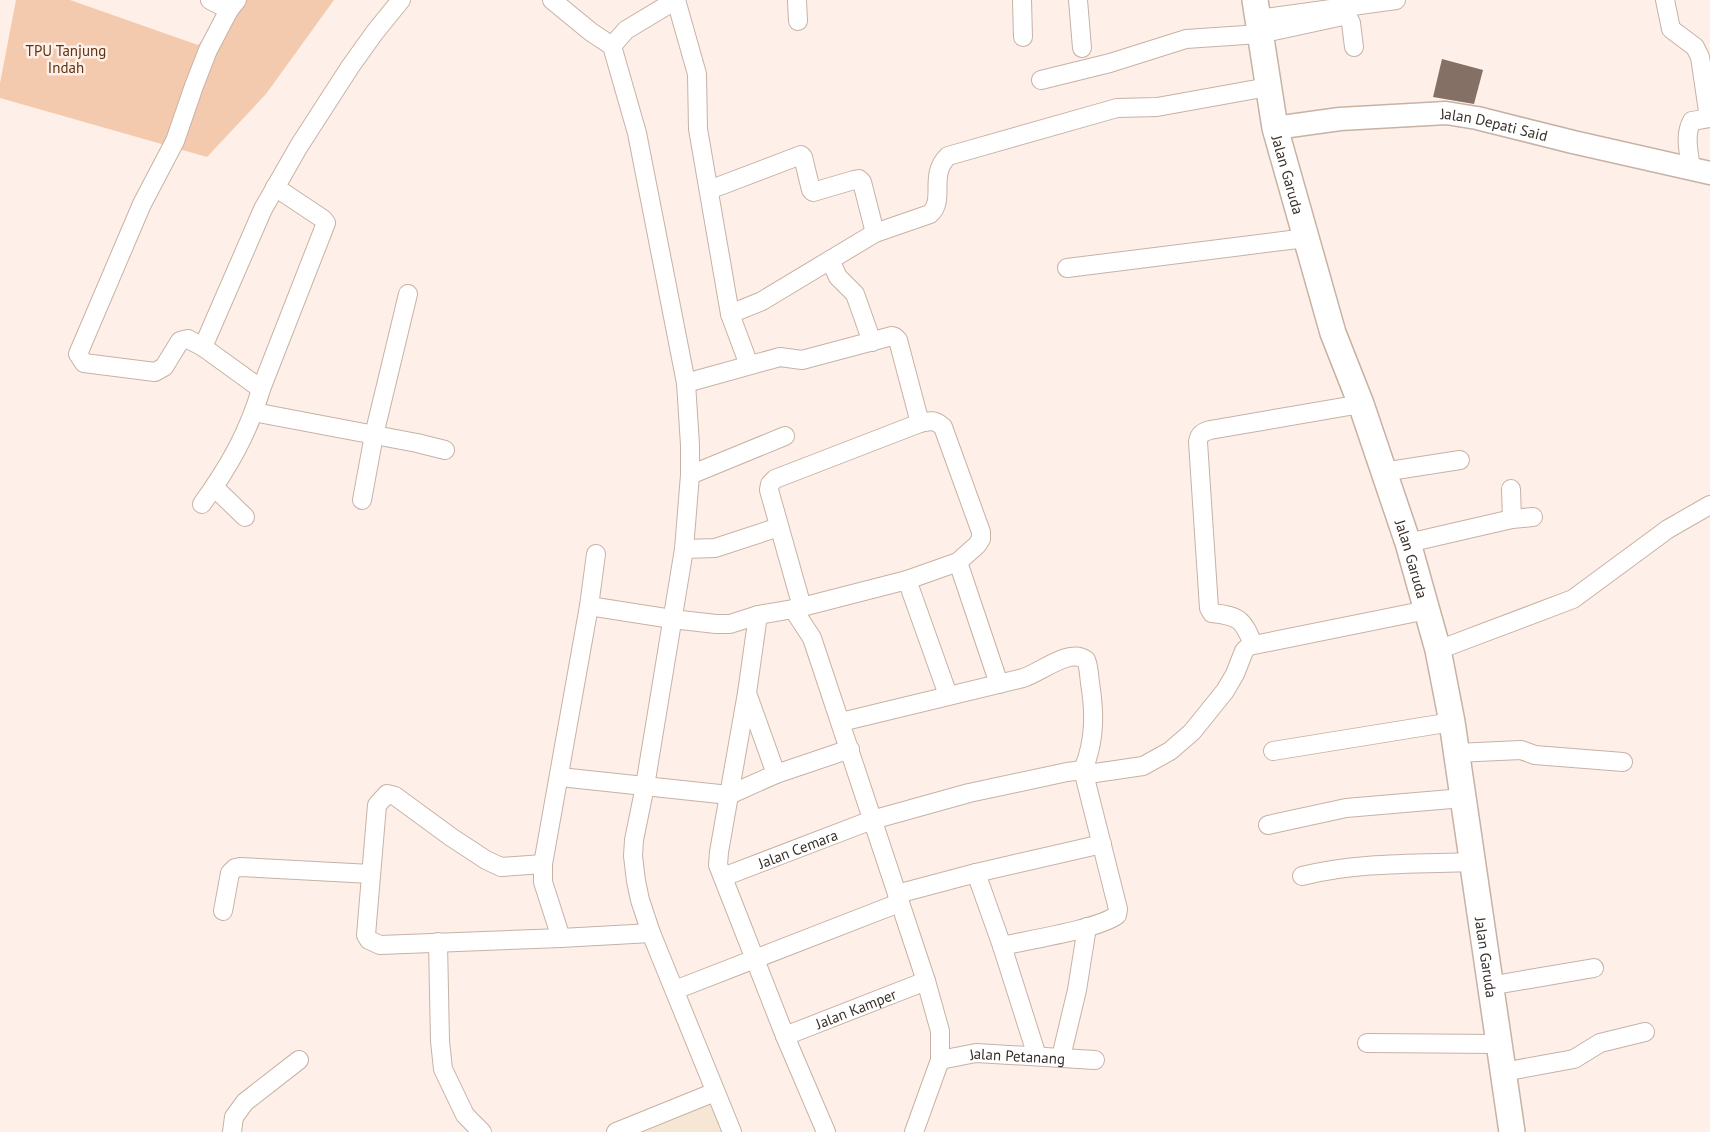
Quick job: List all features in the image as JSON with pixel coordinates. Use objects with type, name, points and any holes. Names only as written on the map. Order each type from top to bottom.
[{"type":"highway","name":"Jalan Garuda","points":[[1258,18],[1275,128],[1333,333],[1361,404],[1408,543],[1438,650],[1452,722],[1489,986],[1512,1132]]},
{"type":"main road","name":"Jalan Depati Said","points":[[1275,128],[1340,119],[1446,113],[1477,118],[1573,142],[1700,170]]},
{"type":"street","points":[[210,0],[233,5],[208,50],[175,141],[142,204],[78,354],[84,363],[155,372],[164,367],[180,341],[188,339],[203,347],[261,389]]},
{"type":"street","points":[[203,347],[262,209],[299,146],[350,67],[374,32],[401,0]]},
{"type":"street","points":[[552,0],[591,32],[612,46],[637,133],[686,383],[690,476],[684,549],[645,786],[634,840],[633,856],[638,890],[651,933],[732,1132]]},
{"type":"street","points":[[612,46],[626,30],[676,0],[697,74],[698,129],[730,314],[749,365]]},
{"type":"street","points":[[797,0],[798,21]]},
{"type":"street","points":[[1022,0],[1023,37]]},
{"type":"street","points":[[1078,0],[1082,48]]},
{"type":"street","points":[[1041,80],[1110,63],[1258,18],[1396,0]]},
{"type":"street","points":[[1665,0],[1670,29],[1695,46],[1700,57],[1709,118],[1692,121],[1688,134],[1700,170]]},
{"type":"street","points":[[1258,18],[1343,16],[1351,23],[1354,47]]},
{"type":"street","points":[[730,314],[762,301],[875,233],[930,214],[937,205],[938,173],[941,162],[948,156],[1117,108],[1157,108],[1268,87]]},
{"type":"street","points":[[709,190],[801,155],[813,192],[854,180],[859,179],[862,182],[875,233]]},
{"type":"street","points":[[202,504],[234,456],[254,412],[261,389],[326,224],[323,219],[275,187]]},
{"type":"street","points":[[1066,268],[1306,238]]},
{"type":"street","points":[[830,260],[838,277],[855,294],[872,342]]},
{"type":"street","points":[[362,500],[374,435],[408,294]]},
{"type":"street","points":[[686,383],[780,357],[802,360],[892,336],[898,340],[920,423]]},
{"type":"street","points":[[1361,404],[1205,431],[1199,437],[1209,608],[1212,613],[1226,614],[1243,623],[1254,644],[1427,610]]},
{"type":"street","points":[[254,412],[445,450]]},
{"type":"street","points":[[589,606],[672,619],[724,624],[758,615],[798,608],[907,580],[958,562],[977,545],[981,539],[982,532],[943,427],[937,422],[932,421],[920,423],[772,481],[769,490],[798,608],[817,650],[926,981],[940,1031],[940,1060],[914,1132]]},
{"type":"street","points":[[690,476],[785,436]]},
{"type":"street","points":[[1383,472],[1460,460]]},
{"type":"street","points":[[214,487],[245,517]]},
{"type":"street","points":[[1511,489],[1512,519]]},
{"type":"street","points":[[1438,650],[1573,599],[1668,530],[1710,505]]},
{"type":"street","points":[[1408,543],[1512,519],[1533,517]]},
{"type":"street","points":[[684,549],[715,548],[779,527]]},
{"type":"street","points":[[561,938],[543,882],[543,864],[560,777],[596,554]]},
{"type":"street","points":[[958,562],[999,684]]},
{"type":"street","points":[[907,580],[948,695]]},
{"type":"street","points":[[758,615],[747,693],[718,859],[754,959],[826,1132]]},
{"type":"street","name":"Jalan Cemara","points":[[723,877],[872,820],[969,793],[1083,770],[1095,773],[1143,766],[1170,751],[1192,732],[1225,691],[1235,674],[1244,652],[1254,644]]},
{"type":"street","points":[[841,722],[1033,675],[1060,660],[1079,656],[1087,662],[1094,704],[1094,718],[1089,754],[1083,770],[1118,912],[1113,918],[1087,927],[1002,946]]},
{"type":"street","points":[[747,693],[776,774]]},
{"type":"street","points":[[1273,751],[1452,722]]},
{"type":"street","points":[[560,777],[729,795],[776,774],[850,749]]},
{"type":"street","points":[[1456,753],[1521,750],[1535,754],[1623,762]]},
{"type":"street","points":[[543,864],[501,867],[486,860],[395,796],[387,794],[377,805],[366,936],[369,940],[380,945],[651,933]]},
{"type":"street","points":[[1268,826],[1346,808],[1463,798]]},
{"type":"street","points":[[675,990],[898,899],[976,873],[1102,844]]},
{"type":"street","points":[[1302,876],[1349,867],[1472,862]]},
{"type":"street","points":[[224,911],[230,873],[236,868],[371,874]]},
{"type":"street","points":[[976,873],[1002,946],[1037,1056]]},
{"type":"street","points":[[1061,1057],[1077,990],[1087,927]]},
{"type":"street","points":[[438,942],[442,1069],[465,1115],[482,1132]]},
{"type":"street","points":[[1489,986],[1594,968]]},
{"type":"street","name":"Jalan Kamper","points":[[785,1036],[926,981]]},
{"type":"street","points":[[1503,1072],[1574,1059],[1600,1043],[1645,1032]]},
{"type":"street","points":[[1367,1043],[1498,1044]]},
{"type":"street","name":"Jalan Petanang","points":[[940,1060],[976,1053],[1095,1060]]},
{"type":"street","points":[[232,1132],[234,1117],[244,1102],[299,1060]]},
{"type":"street","points":[[616,1132],[715,1092]]},
{"type":"shaded area","points":[[712,1103],[724,1132],[639,1132]]},
{"type":"green space","name":"TPU Tanjung Indah","points":[[16,0],[70,0],[198,45],[243,0],[334,0],[266,94],[207,157],[0,98],[0,83]]},
{"type":"building","points":[[1442,59],[1483,70],[1474,104],[1433,97]]}]
